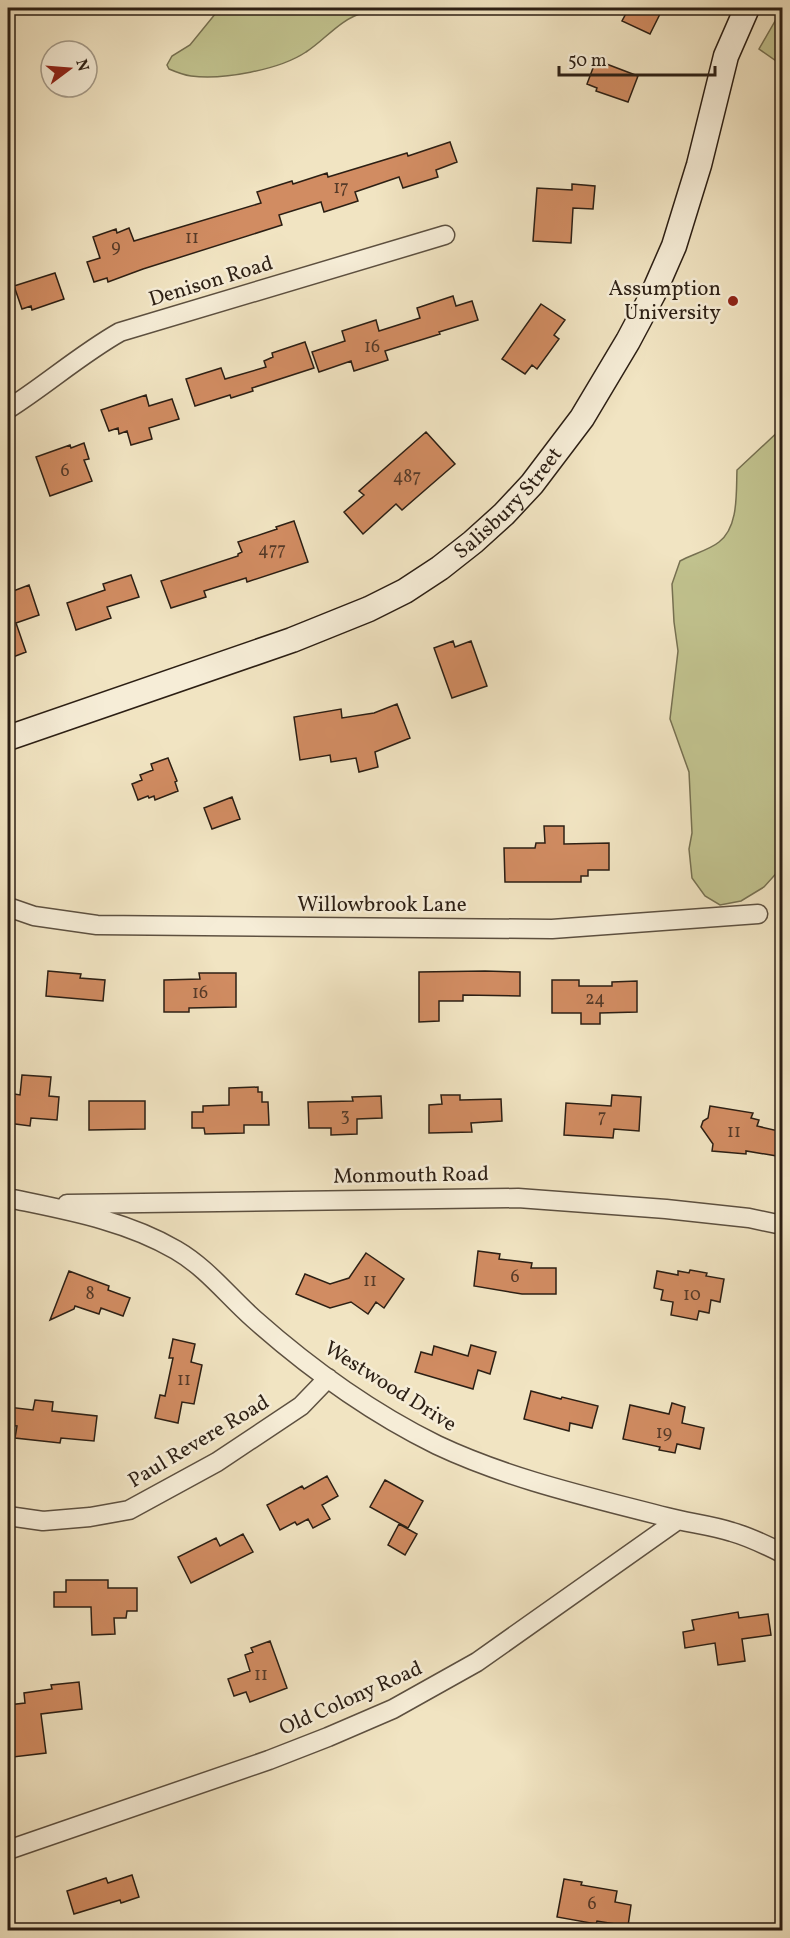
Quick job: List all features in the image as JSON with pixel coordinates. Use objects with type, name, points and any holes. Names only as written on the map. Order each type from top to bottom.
[{"type":"main road","name":"Salisbury Street","points":[[8,738],[292,640],[369,609],[405,591],[440,568],[504,514],[532,484],[582,418],[654,294],[674,246],[699,165],[726,56],[747,8]]},
{"type":"street","name":"Denison Road","points":[[8,409],[120,332],[445,235]]},
{"type":"street","name":"Willowbrook Lane","points":[[8,907],[55,920],[110,926],[552,929],[758,914]]},
{"type":"street","name":"Westwood Drive","points":[[8,1198],[112,1222],[177,1250],[216,1280],[253,1318],[328,1378],[403,1426],[459,1455],[557,1489],[731,1531],[783,1553]]},
{"type":"street","name":"Monmouth Road","points":[[39,1205],[518,1198],[656,1208],[749,1218],[783,1225]]},
{"type":"street","name":"Paul Revere Road","points":[[8,1516],[43,1521],[90,1517],[129,1510],[217,1462],[301,1406],[328,1378]]},
{"type":"street","name":"Old Colony Road","points":[[8,1850],[268,1760],[393,1709],[477,1662],[678,1520]]},
{"type":"green space","points":[[220,8],[440,8],[423,11],[363,13],[347,20],[306,52],[266,69],[234,75],[204,77],[188,76],[169,69],[167,65],[172,56],[190,45]]},
{"type":"green space","points":[[782,9],[782,65],[759,49]]},
{"type":"green space","points":[[782,428],[782,867],[764,887],[741,901],[720,905],[705,896],[692,878],[689,849],[692,833],[689,772],[670,719],[678,651],[672,584],[680,561],[711,547],[725,536],[730,528],[735,509],[737,470]]},
{"type":"building","points":[[629,8],[663,8],[650,34],[622,21]]},
{"type":"building","points":[[596,60],[638,76],[628,102],[596,91],[597,88],[587,84]]},
{"type":"building","points":[[450,142],[457,162],[436,170],[438,177],[403,188],[399,177],[355,192],[358,201],[324,212],[321,202],[279,215],[282,225],[108,282],[107,278],[94,282],[87,262],[100,258],[93,237],[116,229],[117,233],[129,228],[134,241],[261,203],[257,192],[292,181],[293,184],[327,173],[328,177],[407,153],[408,156]]},
{"type":"building","points":[[572,184],[595,186],[593,209],[573,208],[571,243],[533,241],[537,188],[572,190]]},
{"type":"building","points":[[55,273],[64,299],[32,310],[31,306],[22,309],[14,286]]},
{"type":"building","points":[[453,296],[456,306],[472,301],[478,320],[385,351],[388,360],[354,371],[351,361],[319,372],[312,352],[345,341],[342,331],[376,320],[379,331],[420,318],[417,308]]},
{"type":"building","points":[[541,304],[565,320],[554,335],[559,339],[537,369],[532,365],[525,374],[502,359]]},
{"type":"building","points":[[305,342],[314,368],[252,388],[253,391],[231,398],[230,395],[195,406],[186,379],[221,368],[225,379],[266,367],[264,361],[273,357],[272,353]]},
{"type":"building","points":[[146,395],[149,406],[172,399],[179,419],[149,428],[152,439],[131,445],[127,431],[119,434],[118,428],[109,431],[101,410]]},
{"type":"building","points":[[426,432],[455,464],[402,510],[396,504],[363,534],[344,512],[364,495],[359,491]]},
{"type":"building","points":[[84,443],[89,459],[84,460],[92,481],[50,496],[36,457],[70,445],[71,448]]},
{"type":"building","points":[[294,521],[308,562],[247,582],[246,578],[204,591],[206,597],[171,608],[161,581],[238,556],[242,552],[238,542]]},
{"type":"building","points":[[131,575],[139,597],[107,607],[111,618],[76,630],[67,603],[105,590],[103,584]]},
{"type":"building","points":[[29,585],[39,615],[16,623],[26,652],[8,659],[8,593]]},
{"type":"building","points":[[453,641],[455,647],[471,641],[487,686],[452,698],[434,648]]},
{"type":"building","points":[[397,704],[410,738],[375,752],[378,767],[359,772],[356,758],[331,762],[330,755],[300,760],[294,717],[341,709],[342,718],[374,713]]},
{"type":"building","points":[[168,758],[177,781],[175,782],[178,791],[155,800],[154,796],[149,798],[148,796],[138,800],[132,784],[142,780],[140,775],[153,770],[151,764]]},
{"type":"building","points":[[232,797],[240,819],[212,829],[204,808]]},
{"type":"building","points":[[544,826],[564,826],[564,844],[609,843],[609,870],[588,870],[588,876],[581,876],[581,882],[505,882],[504,848],[535,848],[536,843],[545,843]]},
{"type":"building","points":[[48,971],[81,974],[80,978],[105,980],[103,1001],[46,996]]},
{"type":"building","points":[[419,972],[520,972],[520,996],[463,995],[463,1001],[439,1001],[439,1021],[419,1022]]},
{"type":"building","points":[[199,973],[236,973],[236,1007],[189,1008],[189,1012],[164,1012],[164,980],[200,979]]},
{"type":"building","points":[[552,980],[579,980],[579,986],[612,986],[612,982],[637,981],[637,1012],[600,1013],[600,1024],[581,1024],[581,1013],[552,1013]]},
{"type":"building","points":[[22,1075],[51,1077],[49,1096],[59,1097],[57,1120],[31,1118],[30,1126],[8,1123],[8,1093],[20,1095]]},
{"type":"building","points":[[258,1087],[258,1092],[262,1092],[262,1102],[268,1102],[269,1125],[244,1125],[244,1133],[205,1134],[204,1128],[192,1128],[192,1112],[203,1112],[203,1106],[229,1105],[229,1088]]},
{"type":"building","points":[[441,1095],[460,1095],[460,1100],[501,1099],[502,1121],[471,1123],[472,1132],[429,1133],[429,1105],[442,1104]]},
{"type":"building","points":[[612,1095],[641,1097],[639,1131],[614,1129],[613,1138],[564,1135],[566,1103],[611,1106]]},
{"type":"building","points":[[381,1096],[382,1118],[357,1119],[357,1134],[331,1135],[331,1128],[309,1128],[308,1102],[353,1101],[352,1097]]},
{"type":"building","points":[[89,1101],[145,1101],[145,1129],[89,1130]]},
{"type":"building","points":[[710,1106],[753,1113],[751,1118],[759,1120],[757,1126],[783,1132],[783,1157],[746,1151],[746,1154],[712,1151],[713,1144],[701,1127],[703,1121],[708,1118]]},
{"type":"building","points":[[478,1251],[500,1254],[499,1259],[532,1263],[531,1268],[556,1268],[556,1294],[522,1294],[474,1286]]},
{"type":"building","points":[[366,1253],[404,1279],[384,1308],[376,1302],[368,1314],[351,1302],[330,1308],[296,1294],[305,1274],[330,1284],[349,1278]]},
{"type":"building","points":[[690,1270],[724,1279],[720,1302],[711,1300],[709,1313],[699,1311],[697,1320],[671,1315],[673,1302],[661,1300],[663,1290],[654,1288],[657,1271],[678,1275],[678,1271],[689,1273]]},
{"type":"building","points":[[69,1271],[109,1286],[108,1290],[130,1298],[123,1316],[101,1308],[99,1314],[75,1306],[74,1309],[50,1320]]},
{"type":"building","points":[[173,1339],[195,1344],[191,1362],[202,1365],[194,1404],[182,1402],[178,1423],[155,1418],[160,1395],[165,1396],[173,1358],[169,1358]]},
{"type":"building","points":[[471,1345],[496,1352],[490,1374],[478,1370],[473,1389],[415,1372],[421,1352],[432,1355],[434,1346],[468,1356]]},
{"type":"building","points":[[531,1391],[598,1406],[592,1428],[570,1423],[569,1431],[524,1419]]},
{"type":"building","points":[[35,1400],[53,1402],[52,1411],[97,1416],[94,1441],[61,1438],[60,1443],[15,1438],[17,1426],[8,1425],[8,1407],[33,1410]]},
{"type":"building","points":[[672,1403],[685,1407],[682,1423],[704,1428],[700,1449],[677,1444],[675,1453],[659,1450],[660,1447],[623,1439],[630,1405],[669,1414]]},
{"type":"building","points":[[327,1476],[338,1496],[322,1505],[330,1519],[313,1528],[308,1519],[297,1525],[295,1522],[280,1530],[267,1505],[302,1486],[304,1489]]},
{"type":"building","points":[[385,1480],[423,1501],[408,1528],[370,1507]]},
{"type":"building","points":[[399,1524],[417,1534],[405,1555],[388,1545]]},
{"type":"building","points":[[243,1534],[253,1552],[191,1583],[178,1557],[216,1538],[220,1546]]},
{"type":"building","points":[[66,1580],[108,1580],[108,1588],[137,1588],[137,1611],[127,1611],[126,1618],[114,1618],[115,1634],[92,1635],[91,1607],[54,1607],[54,1592],[66,1592]]},
{"type":"building","points":[[738,1612],[739,1618],[768,1614],[771,1635],[742,1639],[745,1661],[718,1665],[715,1643],[685,1648],[683,1632],[694,1630],[692,1620]]},
{"type":"building","points":[[270,1641],[287,1688],[250,1702],[246,1692],[234,1696],[228,1679],[250,1671],[245,1655],[253,1652],[251,1648]]},
{"type":"building","points":[[79,1682],[82,1709],[41,1714],[46,1753],[13,1757],[8,1705],[25,1703],[24,1693],[52,1689],[51,1685]]},
{"type":"building","points":[[132,1875],[139,1897],[121,1903],[120,1900],[74,1914],[67,1891],[106,1878],[108,1883]]},
{"type":"building","points":[[564,1879],[582,1882],[581,1885],[617,1891],[615,1902],[631,1905],[628,1926],[597,1921],[596,1924],[557,1917]]},
{"type":"place","name":"Assumption University","points":[[733,301]]}]
